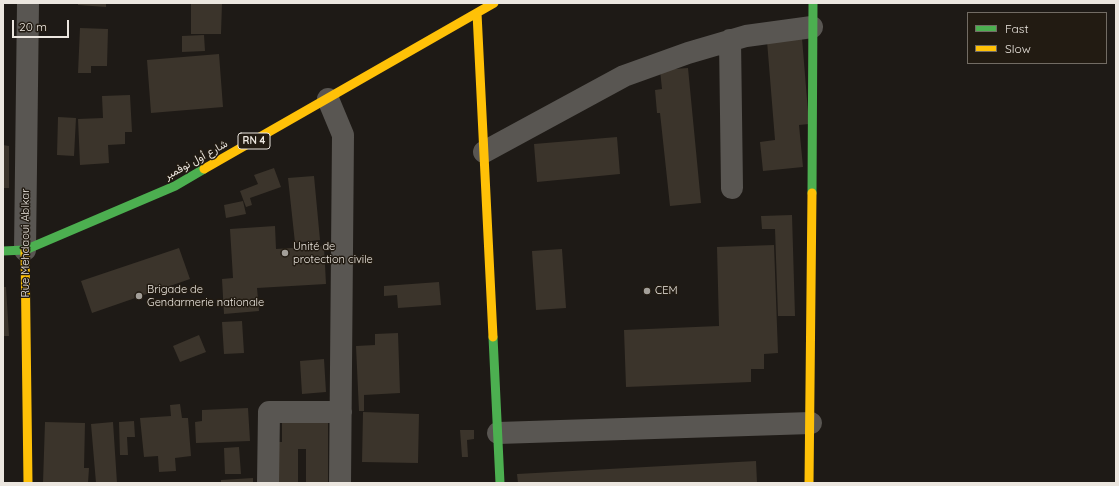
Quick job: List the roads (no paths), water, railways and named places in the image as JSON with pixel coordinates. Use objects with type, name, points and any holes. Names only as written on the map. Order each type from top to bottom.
[{"type":"street","name":"Rue Mehdaoui Ablkar","points":[[28,3],[25,250],[28,483]]},
{"type":"street","name":"شارع أول نوفمبر","points":[[3,251],[25,250],[175,186],[494,3]]},
{"type":"street","points":[[809,483],[811,423],[812,27],[814,3]]},
{"type":"street","points":[[477,13],[500,483]]},
{"type":"street","points":[[484,152],[624,76],[730,40],[746,36],[812,27]]},
{"type":"street","points":[[730,40],[732,188]]},
{"type":"street","points":[[328,99],[343,135],[340,483]]},
{"type":"street","points":[[268,483],[268,412],[341,412]]},
{"type":"street","points":[[498,433],[811,423]]},
{"type":"place","name":"Unité de protection civile","points":[[285,253]]},
{"type":"place","name":"CEM","points":[[647,291]]},
{"type":"place","name":"Brigade de Gendarmerie nationale","points":[[139,296]]}]
